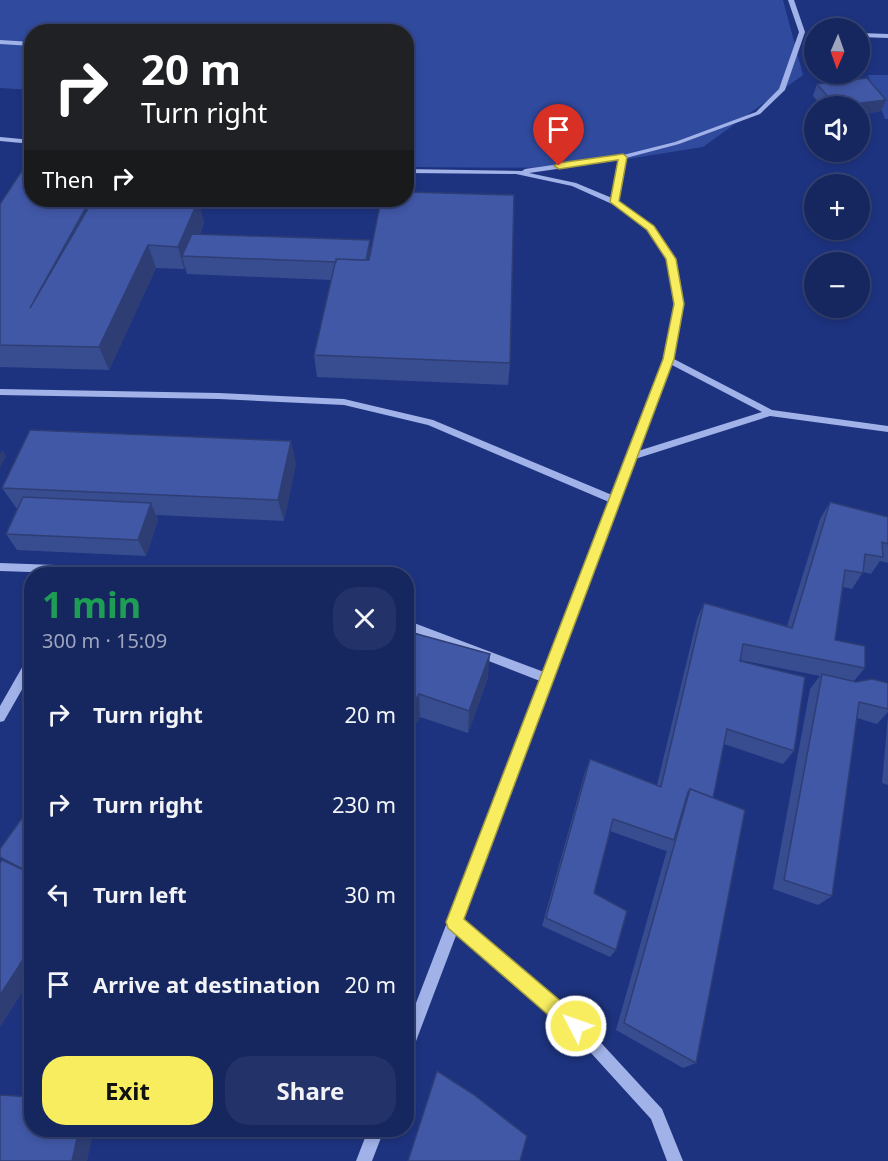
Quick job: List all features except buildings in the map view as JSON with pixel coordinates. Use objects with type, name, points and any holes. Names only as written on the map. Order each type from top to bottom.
[{"type":"street","points":[[414,171],[516,172],[623,157],[677,143],[758,113],[782,90],[805,32],[791,0]]},
{"type":"street","points":[[870,35],[888,36]]},
{"type":"street","points":[[0,42],[24,44]]},
{"type":"street","points":[[0,139],[24,141]]},
{"type":"street","points":[[615,202],[623,157]]},
{"type":"street","points":[[414,1028],[668,359],[679,304],[671,259],[651,228],[615,202],[574,184],[516,172]]},
{"type":"street","points":[[668,359],[770,413],[888,429]]},
{"type":"street","points":[[0,392],[219,396],[344,402],[430,422],[615,500]]},
{"type":"street","points":[[632,456],[770,413]]},
{"type":"street","points":[[0,567],[24,569]]},
{"type":"street","points":[[414,627],[547,678]]},
{"type":"street","points":[[0,717],[24,674]]},
{"type":"street","points":[[454,922],[576,1026],[657,1114],[675,1161]]},
{"type":"street","points":[[364,1161],[373,1137]]},
{"type":"shaded area","points":[[0,0],[783,0],[803,75],[703,147],[570,168],[414,167],[414,24],[24,24],[24,90],[0,88]]},
{"type":"shaded area","points":[[870,75],[888,75],[888,119],[885,119]]},
{"type":"route","points":[[559,166],[623,157],[615,202],[651,228],[671,259],[679,304],[668,359],[454,922],[576,1026]]}]
